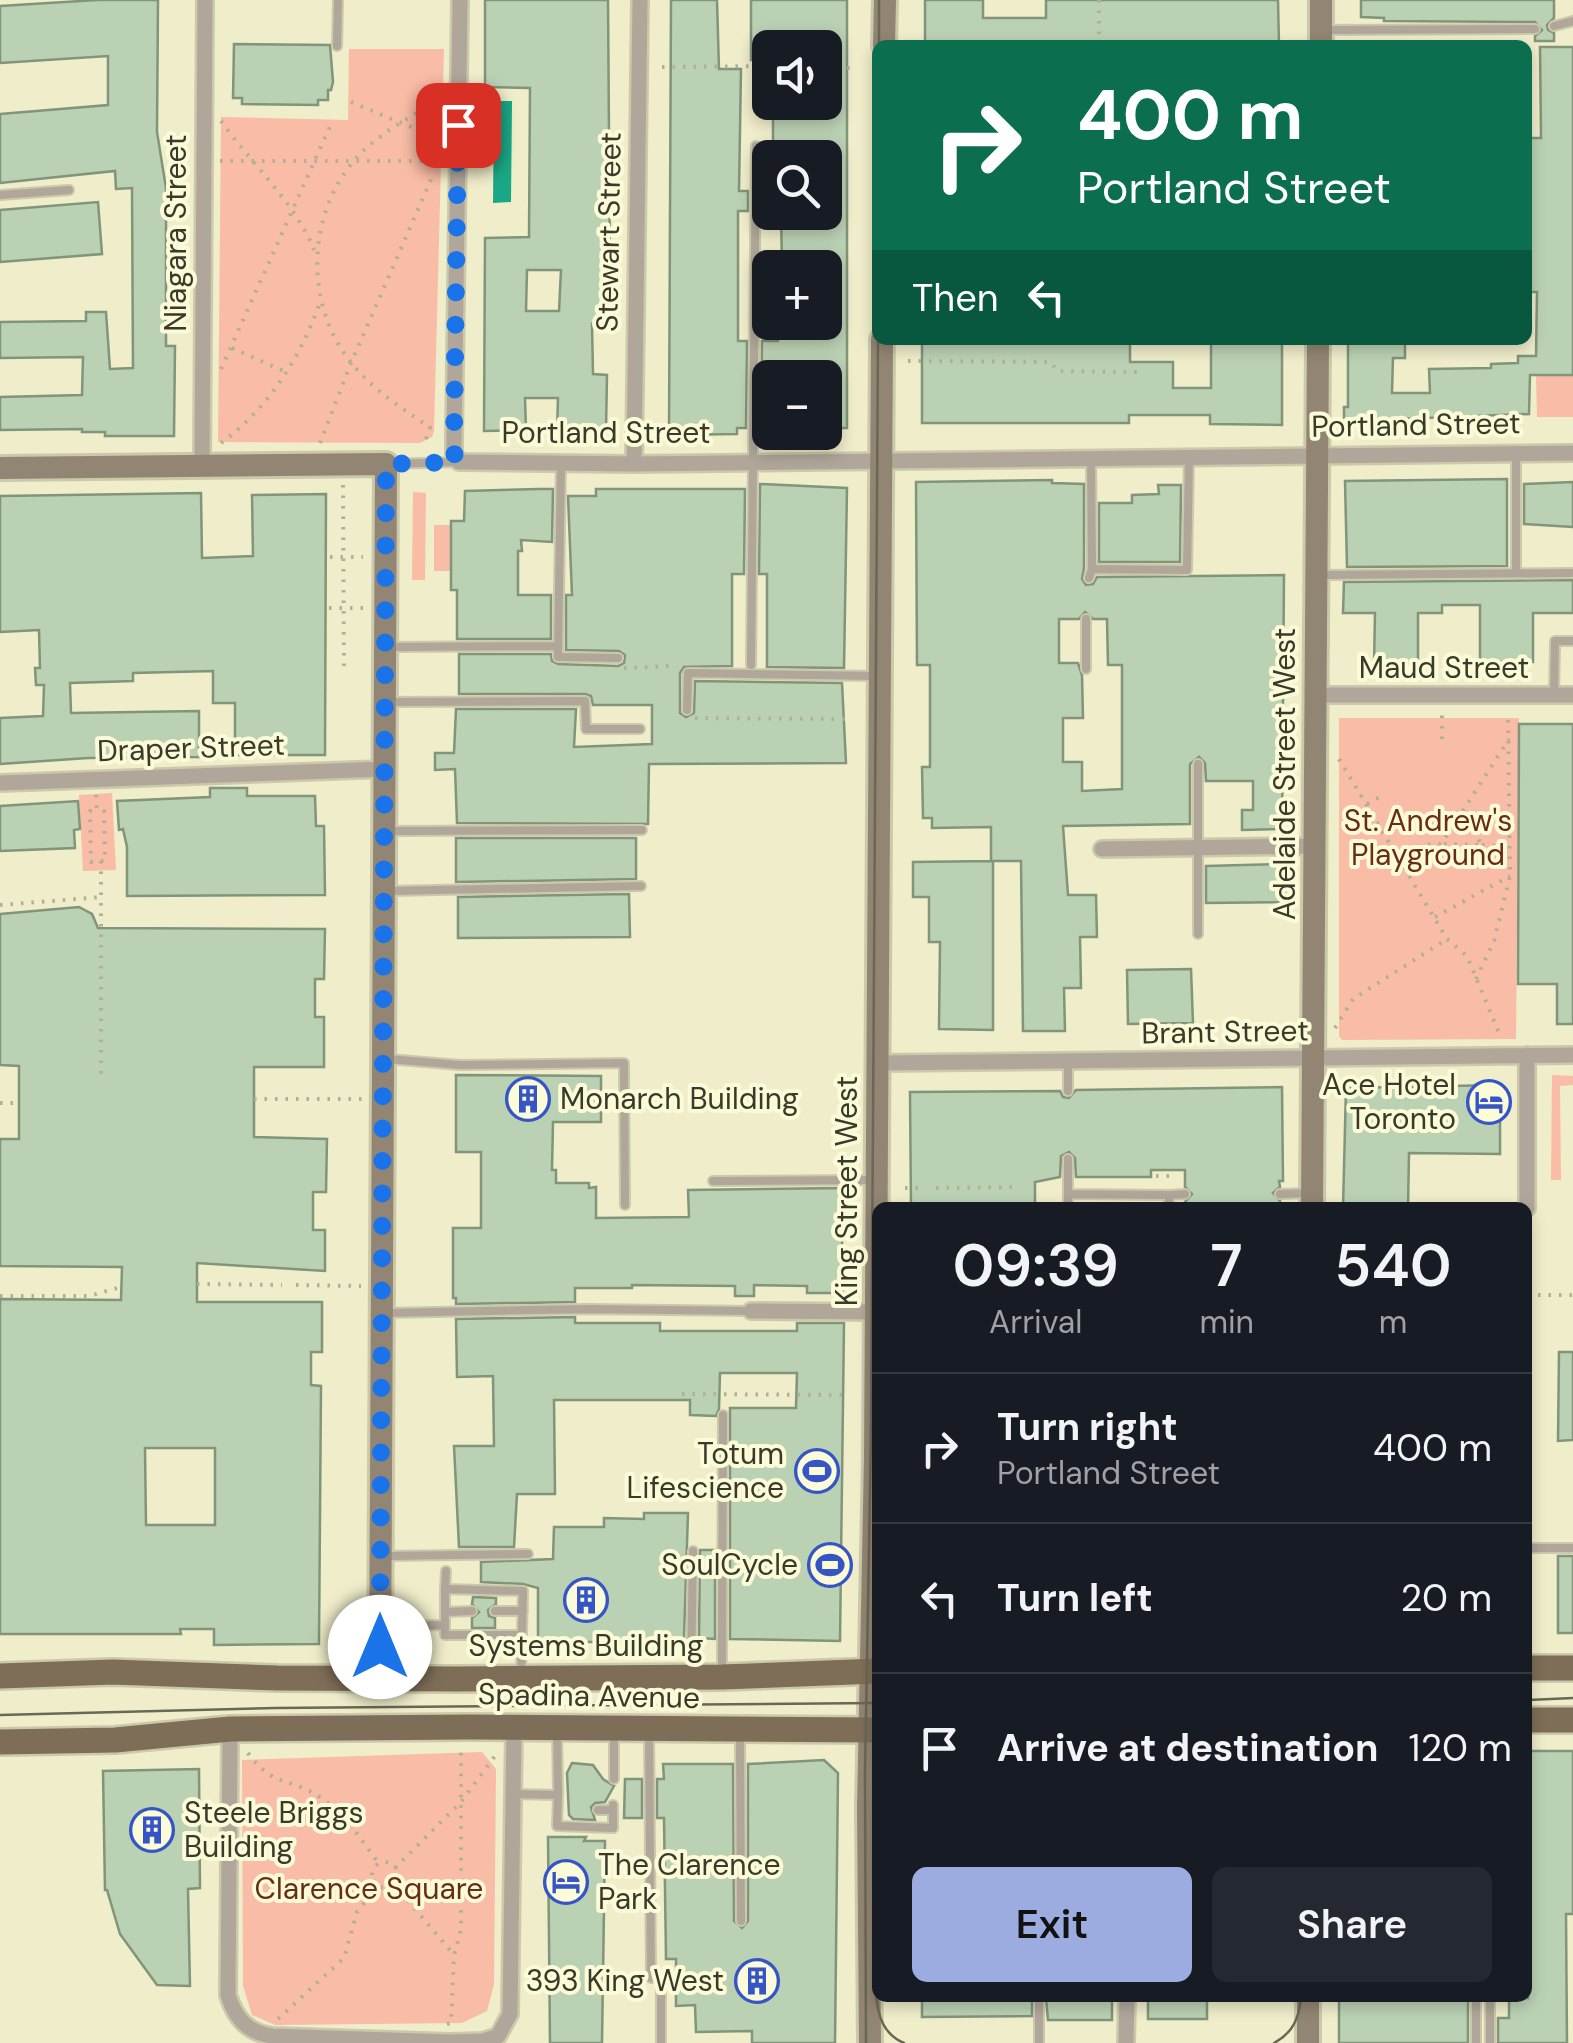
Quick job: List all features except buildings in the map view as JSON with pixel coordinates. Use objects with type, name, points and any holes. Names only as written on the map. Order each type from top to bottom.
[{"type":"main road","points":[[884,40],[885,0]]},
{"type":"main road","points":[[1321,0],[1321,38]]},
{"type":"main road","name":"King Street West","points":[[877,1202],[882,345]]},
{"type":"main road","name":"Adelaide Street West","points":[[1312,1200],[1318,345]]},
{"type":"main road","name":"Portland Street","points":[[0,468],[386,464]]},
{"type":"main road","points":[[380,1679],[386,464]]},
{"type":"main road","points":[[1532,1668],[1573,1668]]},
{"type":"main road","name":"Spadina Avenue","points":[[0,1676],[113,1672],[521,1679],[872,1671]]},
{"type":"main road","points":[[1532,1720],[1573,1720]]},
{"type":"main road","name":"Spadina Avenue","points":[[0,1742],[116,1740],[230,1729],[872,1730]]},
{"type":"main road","name":"King Street West","points":[[870,2043],[872,1834]]},
{"type":"main road","points":[[1308,2002],[1308,2043]]},
{"type":"street","name":"Niagara Street","points":[[202,466],[205,0]]},
{"type":"street","points":[[458,462],[454,439],[460,0]]},
{"type":"street","name":"Stewart Street","points":[[634,464],[640,0]]},
{"type":"street","name":"Portland Street","points":[[458,462],[634,464],[1573,453]]},
{"type":"street","name":"Maud Street","points":[[1316,695],[1573,696]]},
{"type":"street","name":"Draper Street","points":[[0,783],[385,769]]},
{"type":"street","points":[[1102,849],[1314,846]]},
{"type":"street","name":"Brant Street","points":[[878,1063],[1573,1054]]},
{"type":"street","points":[[1528,1056],[1528,1202]]},
{"type":"street","points":[[752,1311],[872,1312]]},
{"type":"street","points":[[230,1729],[228,1995],[232,2008],[250,2030],[260,2035],[426,2042],[483,2041],[498,2036],[510,2014],[514,1727]]},
{"type":"street","points":[[1126,2043],[1127,2002]]},
{"type":"lane","points":[[337,46],[338,0]]},
{"type":"lane","points":[[1554,26],[1573,21]]},
{"type":"lane","points":[[1321,38],[1535,29]]},
{"type":"lane","points":[[0,195],[69,190]]},
{"type":"lane","points":[[751,665],[755,230]]},
{"type":"lane","points":[[1516,454],[1516,573]]},
{"type":"lane","points":[[1091,458],[1090,574],[1187,570],[1189,458]]},
{"type":"lane","name":"Portland Street","points":[[386,464],[458,462]]},
{"type":"lane","points":[[561,463],[558,658],[616,658]]},
{"type":"lane","points":[[1316,575],[1573,572]]},
{"type":"lane","points":[[1086,619],[1086,668]]},
{"type":"lane","points":[[1554,696],[1554,641],[1573,640]]},
{"type":"lane","points":[[386,647],[558,646]]},
{"type":"lane","points":[[686,715],[688,673],[881,676]]},
{"type":"lane","points":[[385,702],[584,701],[586,730],[640,729]]},
{"type":"lane","points":[[1198,764],[1198,934]]},
{"type":"lane","points":[[386,831],[642,830]]},
{"type":"lane","points":[[383,891],[641,886]]},
{"type":"lane","points":[[384,1059],[460,1065],[624,1063],[625,1206]]},
{"type":"lane","points":[[1068,1061],[1068,1090]]},
{"type":"lane","points":[[1068,1159],[1068,1202]]},
{"type":"lane","points":[[714,1180],[877,1180]]},
{"type":"lane","points":[[1068,1194],[1185,1194]]},
{"type":"lane","points":[[1280,1194],[1312,1200]]},
{"type":"lane","points":[[1169,1202],[1170,1195]]},
{"type":"lane","points":[[382,1313],[752,1311]]},
{"type":"lane","points":[[722,1677],[723,1415]]},
{"type":"lane","points":[[1532,1548],[1573,1548]]},
{"type":"lane","points":[[691,1677],[693,1551]]},
{"type":"lane","points":[[380,1556],[528,1554]]},
{"type":"lane","points":[[446,1571],[445,1634],[522,1635]]},
{"type":"lane","points":[[445,1589],[524,1590],[521,1679]]},
{"type":"lane","points":[[445,1612],[472,1611]]},
{"type":"lane","points":[[496,1611],[523,1611]]},
{"type":"lane","points":[[381,1626],[445,1625]]},
{"type":"lane","points":[[557,1728],[562,1772],[557,1826],[613,1828],[613,1807],[598,1810]]},
{"type":"lane","points":[[599,1772],[614,1775],[614,1728]]},
{"type":"lane","points":[[648,1728],[652,1978],[662,1978],[661,2043]]},
{"type":"lane","points":[[740,1730],[741,1921]]},
{"type":"lane","points":[[512,1794],[558,1795]]},
{"type":"lane","points":[[557,1809],[568,1810]]},
{"type":"lane","points":[[1039,2002],[1040,2043]]},
{"type":"lane","points":[[1476,2002],[1476,2043]]},
{"type":"lane","points":[[1490,2002],[1490,2043]]},
{"type":"path","points":[[1099,0],[1099,40]]},
{"type":"path","points":[[662,66],[752,66]]},
{"type":"path","points":[[426,439],[430,427],[386,398],[350,362],[321,298],[316,255],[331,198],[354,161],[373,142],[441,98]]},
{"type":"path","points":[[351,102],[440,139]]},
{"type":"path","points":[[215,113],[248,160],[292,210],[316,255]]},
{"type":"path","points":[[219,373],[332,122]]},
{"type":"path","points":[[215,160],[421,161],[457,165]]},
{"type":"path","points":[[319,447],[350,362],[433,176]]},
{"type":"path","points":[[220,443],[243,426],[286,372],[306,338],[321,298]]},
{"type":"path","points":[[232,348],[286,372]]},
{"type":"path","points":[[908,362],[1051,362],[1056,371],[1138,372]]},
{"type":"path","points":[[344,480],[344,673]]},
{"type":"path","points":[[330,557],[368,557]]},
{"type":"path","points":[[329,608],[367,608]]},
{"type":"path","points":[[616,658],[618,668],[677,666]]},
{"type":"path","points":[[1442,714],[1442,739]]},
{"type":"path","points":[[1476,979],[1494,941],[1510,876],[1508,714]]},
{"type":"path","points":[[686,715],[850,719]]},
{"type":"path","points":[[1441,844],[1509,738]]},
{"type":"path","points":[[1339,759],[1447,939],[1467,956],[1502,1042]]},
{"type":"path","points":[[96,790],[97,811]]},
{"type":"path","points":[[1367,804],[1385,794]]},
{"type":"path","points":[[90,811],[97,811],[104,811],[105,862],[91,862],[90,811]]},
{"type":"path","points":[[1462,813],[1482,845]]},
{"type":"path","points":[[1399,856],[1422,846],[1441,844],[1510,847]]},
{"type":"path","points":[[101,862],[102,1074]]},
{"type":"path","points":[[1435,918],[1510,876]]},
{"type":"path","points":[[0,905],[102,897]]},
{"type":"path","points":[[1334,1030],[1354,999],[1447,939]]},
{"type":"path","points":[[254,1099],[368,1100]]},
{"type":"path","points":[[0,1103],[19,1103]]},
{"type":"path","points":[[1156,1176],[1170,1176]]},
{"type":"path","points":[[905,1188],[922,1188]]},
{"type":"path","points":[[936,1188],[1016,1188]]},
{"type":"path","points":[[197,1284],[282,1286]]},
{"type":"path","points":[[296,1285],[368,1286]]},
{"type":"path","points":[[0,1296],[89,1296],[122,1287]]},
{"type":"path","points":[[1538,1296],[1573,1295]]},
{"type":"path","points":[[682,1394],[846,1395]]},
{"type":"path","points":[[450,2023],[454,1955],[461,1930],[462,1749]]},
{"type":"path","points":[[396,1868],[461,1802],[494,1760],[495,1750]]},
{"type":"path","points":[[248,1753],[267,1775],[324,1800],[361,1837],[379,1864]]},
{"type":"path","points":[[388,1863],[396,1868],[398,1876],[387,1888],[378,1886],[372,1876],[379,1864],[388,1863]]},
{"type":"path","points":[[394,1884],[454,1955]]},
{"type":"path","points":[[274,2022],[344,1958],[357,1912],[378,1886]]},
{"type":"green space","points":[[349,49],[444,49],[432,437],[420,443],[218,442],[221,117],[348,120]]},
{"type":"green space","points":[[1536,375],[1573,375],[1573,417],[1537,417]]},
{"type":"green space","points":[[413,492],[426,493],[425,580],[412,580]]},
{"type":"green space","points":[[434,525],[451,525],[451,571],[434,571]]},
{"type":"green space","name":"St. Andrew's Playground","points":[[1339,718],[1519,718],[1516,1039],[1342,1040],[1339,1036]]},
{"type":"green space","points":[[112,793],[116,870],[83,871],[79,795]]},
{"type":"green space","points":[[1552,1075],[1573,1076],[1573,1085],[1560,1086],[1561,1180],[1551,1180]]},
{"type":"green space","name":"Clarence Square","points":[[482,1752],[496,1769],[494,1984],[487,2011],[462,2023],[275,2025],[252,2015],[243,1986],[242,1760]]},
{"type":"shaded area","points":[[494,101],[512,101],[511,202],[493,203]]},
{"type":"tram line","points":[[879,0],[879,40]]},
{"type":"tram line","points":[[872,1202],[878,345]]},
{"type":"tram line","points":[[866,2043],[865,1771],[872,1279]]},
{"type":"tram line","points":[[1532,1700],[1573,1698]]},
{"type":"tram line","points":[[0,1715],[275,1708],[872,1703]]},
{"type":"tram line","points":[[877,2002],[883,2024],[904,2043]]},
{"type":"tram line","points":[[1274,2043],[1294,2024],[1300,2002]]},
{"type":"place","name":"Monarch Building","points":[[528,1099]]},
{"type":"place","name":"Ace Hotel Toronto","points":[[1489,1102]]},
{"type":"place","name":"Totum Lifescience","points":[[817,1471]]},
{"type":"place","name":"SoulCycle","points":[[830,1565]]},
{"type":"place","name":"Systems Building","points":[[586,1600]]},
{"type":"place","name":"Steele Briggs Building","points":[[152,1830]]},
{"type":"place","name":"The Clarence Park","points":[[566,1882]]},
{"type":"place","name":"393 King West","points":[[757,1981]]},
{"type":"route","points":[[380,1647],[386,464],[458,462],[454,453],[458,125]]}]
